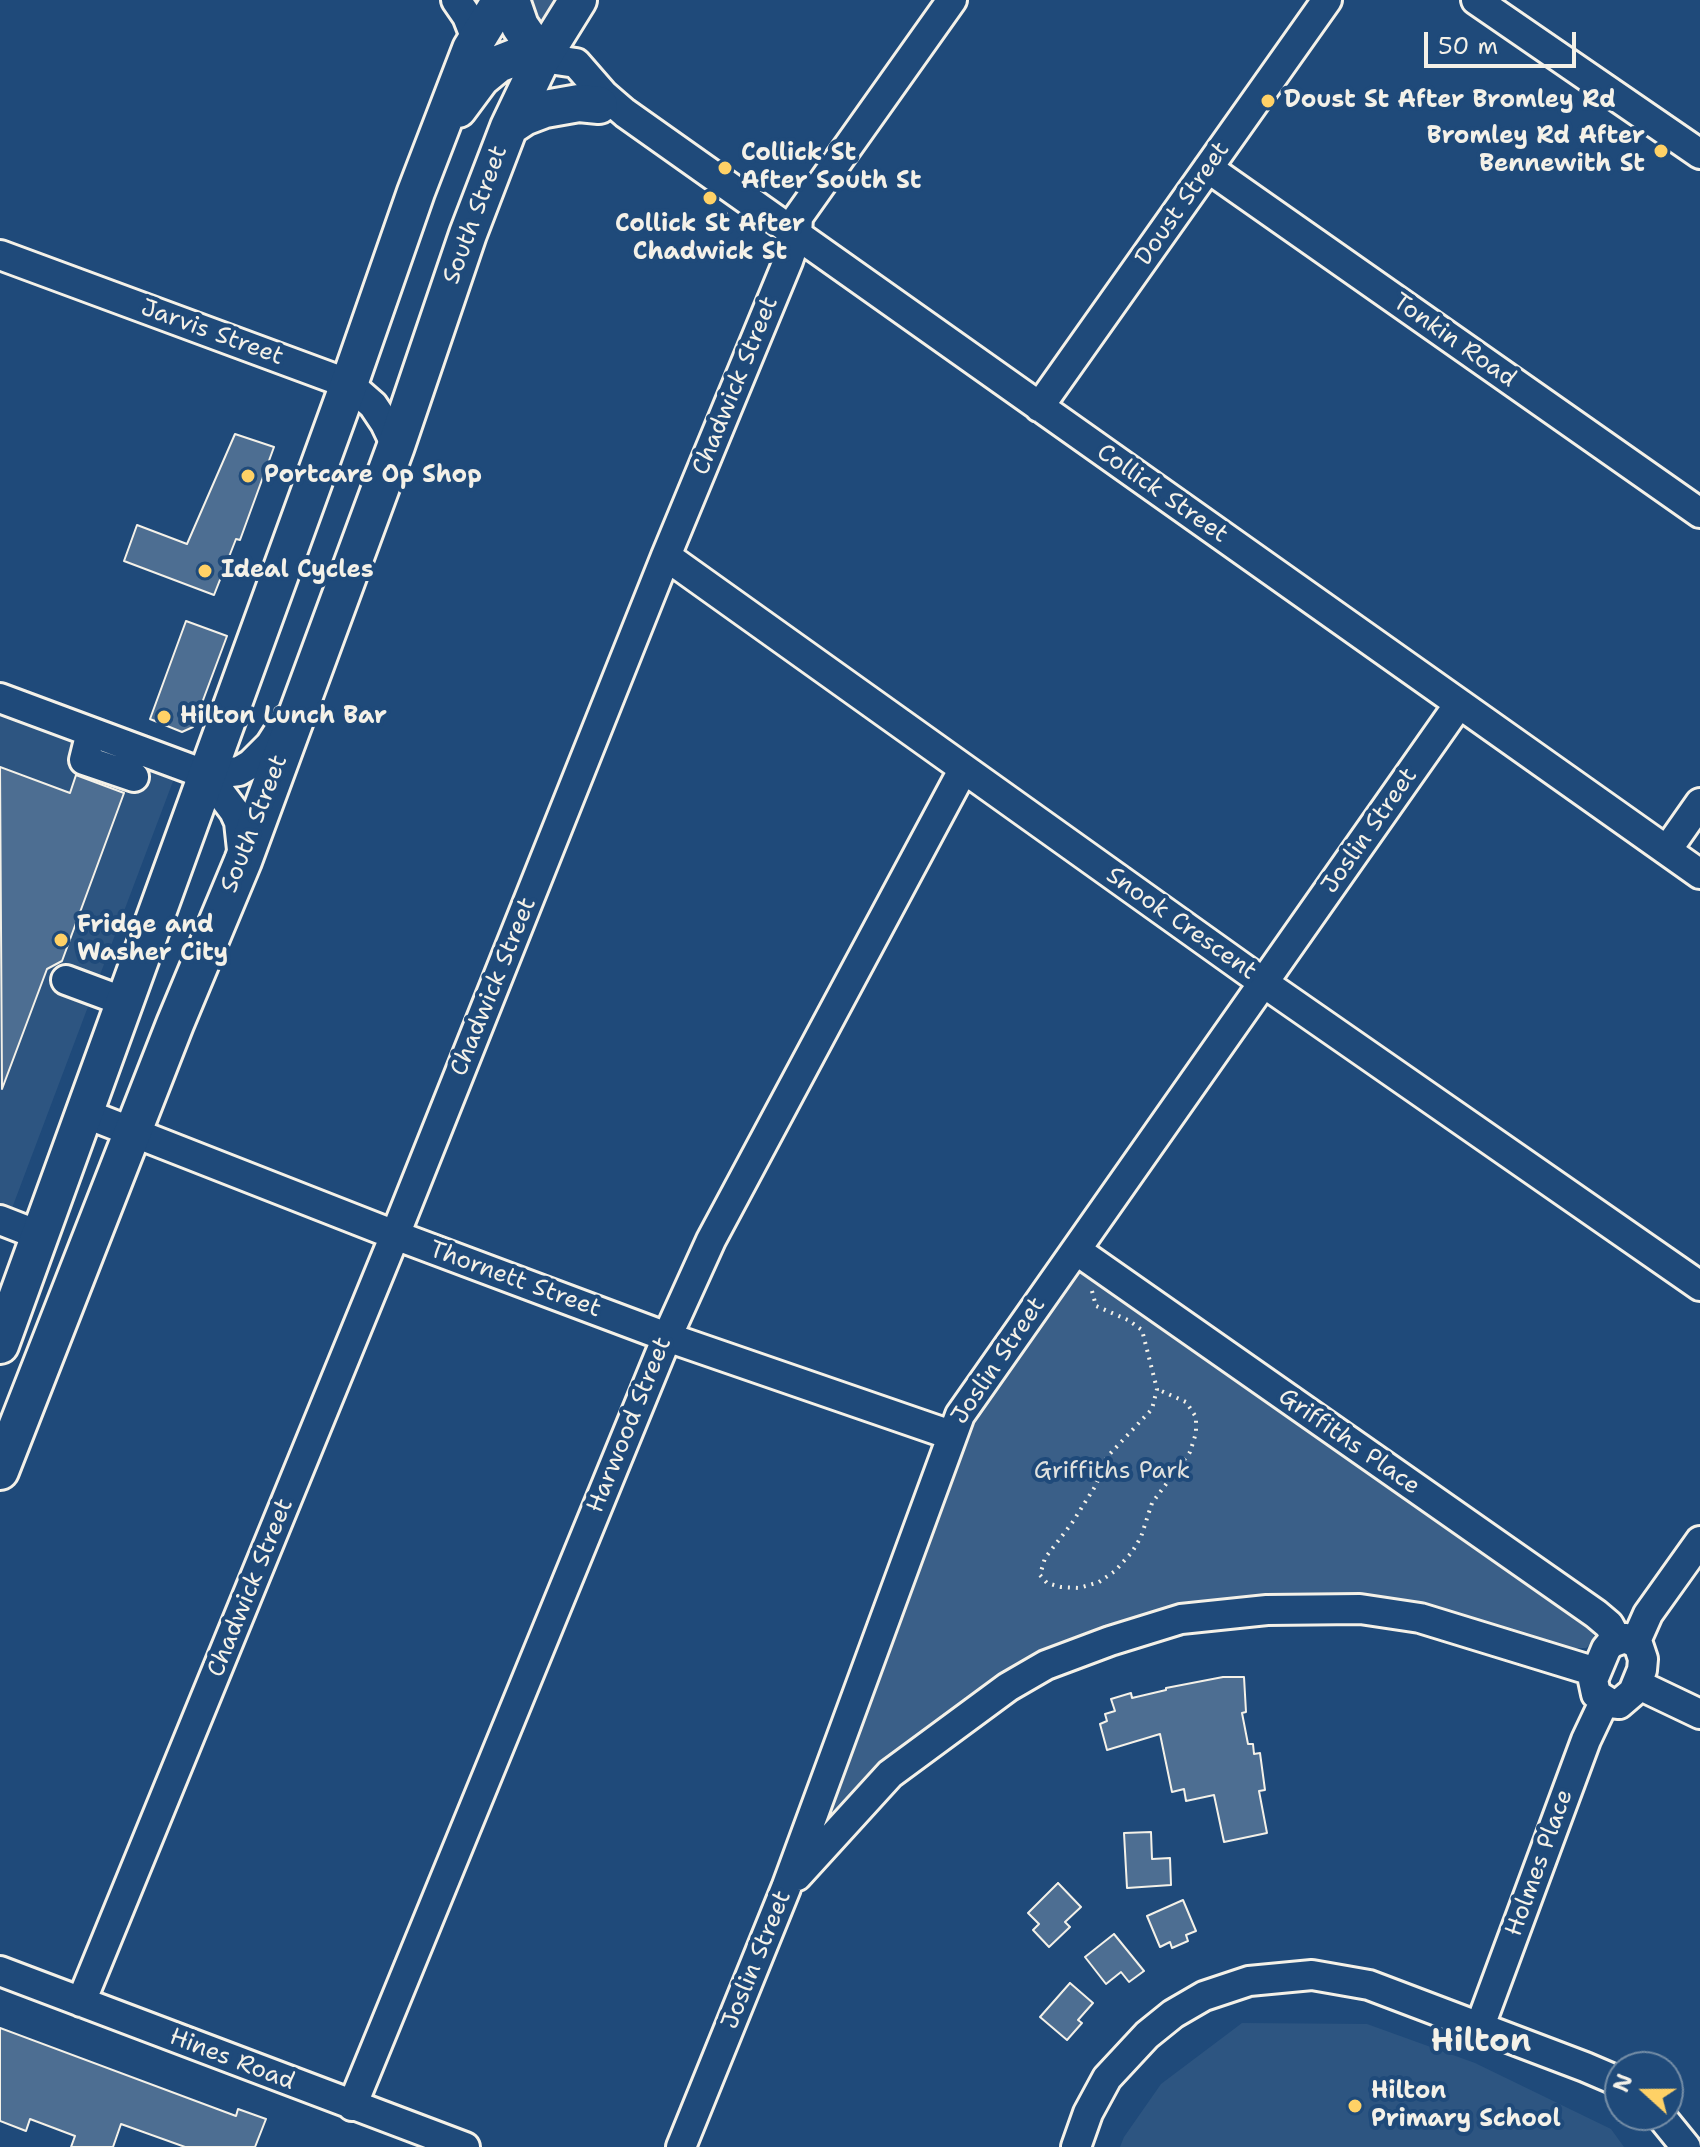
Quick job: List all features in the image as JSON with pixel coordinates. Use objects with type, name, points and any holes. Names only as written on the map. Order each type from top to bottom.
[{"type":"main road","points":[[0,1345],[436,139],[476,39],[501,0]]},
{"type":"main road","points":[[511,0],[520,26],[542,58]]},
{"type":"main road","name":"South Street","points":[[0,1471],[7,1441],[70,1297],[175,1024],[243,861],[396,446],[468,234],[509,127],[542,58],[578,0]]},
{"type":"main road","points":[[436,139],[481,78],[498,64],[516,57],[542,58]]},
{"type":"main road","points":[[509,127],[545,109],[579,103],[612,109]]},
{"type":"main road","points":[[24,1281],[47,1284],[70,1297]]},
{"type":"street","points":[[456,0],[467,16],[476,39]]},
{"type":"street","name":"Chadwick Street","points":[[81,2002],[395,1235],[797,235],[798,217],[952,0]]},
{"type":"street","name":"Doust Street","points":[[1039,407],[1327,0]]},
{"type":"street","points":[[1476,0],[1700,154]]},
{"type":"street","name":"Collick Street","points":[[542,58],[555,74],[612,109],[797,235],[1700,874]]},
{"type":"street","name":"Tonkin Road","points":[[1208,168],[1700,513]]},
{"type":"street","name":"Jarvis Street","points":[[0,255],[349,384],[373,405],[396,446]]},
{"type":"street","name":"Snook Crescent","points":[[666,556],[1264,983],[1700,1286]]},
{"type":"street","points":[[0,698],[207,775],[239,771],[260,757],[303,694]]},
{"type":"street","name":"Joslin Street","points":[[681,2147],[786,1888],[951,1435],[969,1399],[1087,1258],[1264,983],[1459,704]]},
{"type":"street","points":[[91,732],[84,760],[134,777]]},
{"type":"street","name":"Harwood Street","points":[[352,2106],[667,1337],[711,1240],[963,770]]},
{"type":"street","points":[[207,775],[239,822],[243,861]]},
{"type":"street","points":[[1667,850],[1700,803]]},
{"type":"street","points":[[66,980],[125,1002]]},
{"type":"street","name":"Thornett Street","points":[[84,1113],[667,1337],[951,1435]]},
{"type":"street","points":[[0,1220],[41,1236]]},
{"type":"street","name":"Griffiths Place","points":[[1087,1258],[1596,1614],[1626,1640]]},
{"type":"street","points":[[1626,1640],[1643,1659],[1642,1670],[1633,1692],[1619,1704],[1604,1702],[1593,1687],[1606,1649],[1626,1640],[1700,1541]]},
{"type":"street","points":[[786,1888],[890,1774],[973,1710],[1046,1665],[1181,1619],[1267,1610],[1331,1608],[1391,1613],[1420,1618],[1596,1672]]},
{"type":"street","points":[[1637,1684],[1700,1714]]},
{"type":"street","name":"Holmes Place","points":[[1480,2026],[1586,1740],[1604,1702]]},
{"type":"street","name":"Hines Road","points":[[0,1971],[465,2147]]},
{"type":"street","points":[[1076,2147],[1088,2113],[1107,2078],[1125,2057],[1173,2014],[1227,1986],[1249,1981],[1312,1975],[1369,1985],[1604,2076]]},
{"type":"street","points":[[1673,2131],[1686,2147]]},
{"type":"path","points":[[717,228],[726,214],[718,208]]},
{"type":"path","points":[[1087,1258],[1096,1306],[1142,1330],[1157,1389],[1152,1409],[1107,1457],[1096,1485],[1045,1558],[1040,1575],[1047,1583],[1079,1588],[1099,1582],[1115,1571],[1141,1537],[1152,1503],[1190,1452],[1196,1433],[1196,1417],[1186,1402],[1157,1389]]},
{"type":"shaded area","points":[[0,689],[181,760],[0,1240]]},
{"type":"shaded area","name":"Hilton Primary School","points":[[1242,2023],[1367,2024],[1475,2063],[1604,2126],[1604,2131],[1612,2131],[1624,2147],[1120,2147],[1161,2084]]},
{"type":"green space","points":[[523,0],[565,0],[545,32]]},
{"type":"green space","name":"Griffiths Park","points":[[1078,1262],[1554,1599],[1592,1630],[1595,1641],[1586,1648],[1559,1648],[1423,1610],[1104,1630],[833,1819],[821,1810],[956,1441]]},
{"type":"building","points":[[235,434],[274,447],[240,540],[236,539],[214,595],[124,561],[137,525],[187,544]]},
{"type":"building","points":[[186,621],[227,636],[193,727],[182,732],[150,719]]},
{"type":"building","points":[[0,767],[70,793],[76,775],[124,793],[62,961],[47,969],[2,1089]]},
{"type":"building","points":[[1223,1677],[1244,1677],[1246,1712],[1242,1713],[1248,1744],[1253,1744],[1254,1754],[1260,1753],[1265,1790],[1259,1791],[1267,1833],[1224,1842],[1214,1795],[1186,1801],[1184,1789],[1172,1792],[1160,1734],[1107,1750],[1100,1724],[1107,1721],[1105,1714],[1115,1711],[1111,1699],[1131,1693],[1132,1698]]},
{"type":"building","points":[[1151,1832],[1152,1859],[1170,1858],[1171,1885],[1127,1888],[1124,1833]]},
{"type":"building","points":[[1058,1883],[1081,1907],[1065,1922],[1070,1927],[1049,1947],[1033,1930],[1039,1924],[1028,1913]]},
{"type":"building","points":[[1183,1900],[1196,1931],[1186,1935],[1188,1941],[1172,1948],[1170,1942],[1160,1947],[1147,1916]]},
{"type":"building","points":[[1114,1934],[1144,1971],[1129,1982],[1121,1972],[1106,1984],[1085,1957]]},
{"type":"building","points":[[1070,1983],[1093,2003],[1078,2020],[1082,2023],[1067,2040],[1040,2017]]},
{"type":"building","points":[[0,2028],[236,2116],[238,2109],[266,2119],[255,2147],[185,2147],[121,2124],[113,2147],[71,2147],[75,2136],[30,2119],[26,2131],[0,2121]]},
{"type":"place","name":"Doust St After Bromley Rd","points":[[1268,101]]},
{"type":"place","name":"Bromley Rd After Bennewith St","points":[[1661,151]]},
{"type":"place","name":"Collick St After South St","points":[[725,168]]},
{"type":"place","name":"Collick St After Chadwick St","points":[[710,198]]},
{"type":"place","name":"Portcare Op Shop","points":[[248,476]]},
{"type":"place","name":"Ideal Cycles","points":[[205,571]]},
{"type":"place","name":"Hilton Lunch Bar","points":[[164,717]]},
{"type":"place","name":"Fridge and Washer City","points":[[61,940]]},
{"type":"place","name":"Hilton Primary School","points":[[1355,2106]]},
{"type":"district","name":"Hilton","points":[[1481,2043]]}]
